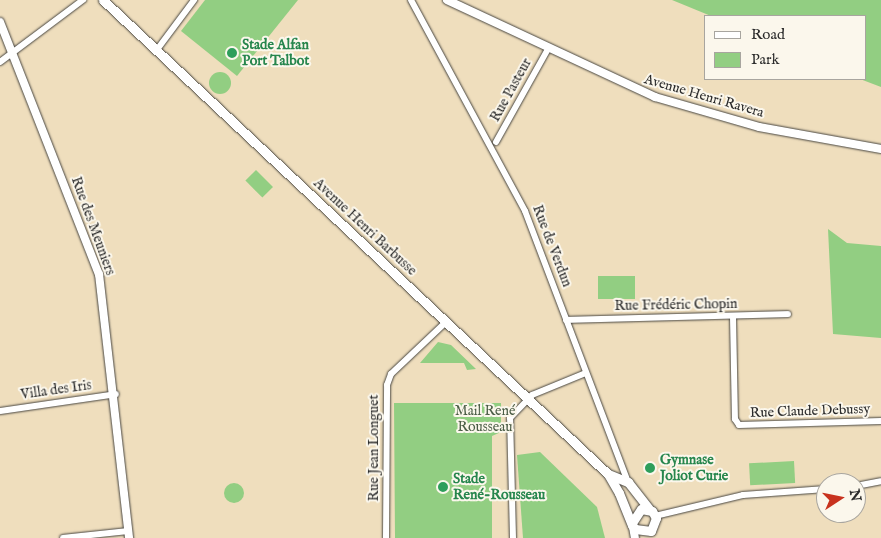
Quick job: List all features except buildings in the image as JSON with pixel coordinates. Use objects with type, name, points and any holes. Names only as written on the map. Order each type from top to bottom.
[{"type":"main road","name":"Avenue Henri Barbusse","points":[[103,0],[608,474],[628,482]]},
{"type":"main road","name":"Avenue Henri Barbusse","points":[[608,474],[632,525]]},
{"type":"main road","name":"Rue de Verdun","points":[[628,482],[652,513]]},
{"type":"main road","points":[[635,512],[652,513],[654,528],[642,536],[632,525],[635,512]]},
{"type":"street","points":[[0,62],[13,55],[83,0]]},
{"type":"street","points":[[156,51],[194,0]]},
{"type":"street","name":"Rue de Verdun","points":[[411,0],[512,183],[628,482]]},
{"type":"street","name":"Avenue Henri Ravera","points":[[448,0],[548,49],[655,97],[759,126],[881,149]]},
{"type":"street","name":"Rue des Meuniers","points":[[0,22],[99,274],[116,394],[129,534]]},
{"type":"street","name":"Rue Pasteur","points":[[496,142],[548,49]]},
{"type":"street","name":"Rue Frédéric Chopin","points":[[566,320],[733,317],[788,314]]},
{"type":"street","name":"Rue Claude Debussy","points":[[733,317],[735,419],[739,425],[881,421]]},
{"type":"street","name":"Rue Jean Longuet","points":[[386,538],[387,385],[391,374],[446,322]]},
{"type":"street","points":[[513,538],[510,418],[527,399],[586,373]]},
{"type":"street","name":"Villa des Iris","points":[[0,411],[116,394]]},
{"type":"street","points":[[866,484],[881,482]]},
{"type":"street","points":[[652,513],[743,495],[816,491]]},
{"type":"street","points":[[632,525],[635,538]]},
{"type":"street","points":[[63,538],[129,534]]},
{"type":"green space","name":"Stade Alfan Port Talbot","points":[[205,0],[298,0],[237,76],[181,31]]},
{"type":"green space","points":[[672,0],[881,0],[881,87],[863,80],[866,80],[866,15],[709,15]]},
{"type":"green space","points":[[220,72],[228,75],[231,83],[228,91],[220,94],[212,91],[209,83],[212,75]]},
{"type":"green space","points":[[256,170],[273,187],[262,198],[245,181]]},
{"type":"green space","points":[[828,229],[847,243],[881,246],[881,338],[833,334]]},
{"type":"green space","points":[[598,276],[635,276],[635,299],[598,299]]},
{"type":"green space","points":[[438,342],[451,345],[476,369],[467,370],[464,363],[420,363]]},
{"type":"green space","name":"Stade René-Rousseau","points":[[394,403],[501,403],[501,432],[492,436],[492,538],[395,538]]},
{"type":"green space","points":[[540,452],[597,507],[605,538],[523,538],[517,455]]},
{"type":"green space","points":[[794,461],[795,483],[750,485],[749,463]]},
{"type":"green space","points":[[234,483],[241,486],[244,493],[241,500],[234,503],[227,500],[224,493],[227,486]]},
{"type":"place","name":"Stade Alfan Port Talbot","points":[[232,53]]},
{"type":"place","name":"Gymnase Joliot Curie","points":[[650,468]]},
{"type":"place","name":"Stade René-Rousseau","points":[[443,487]]},
{"type":"park label","name":"Mail René Rousseau","points":[[485,420]]}]
